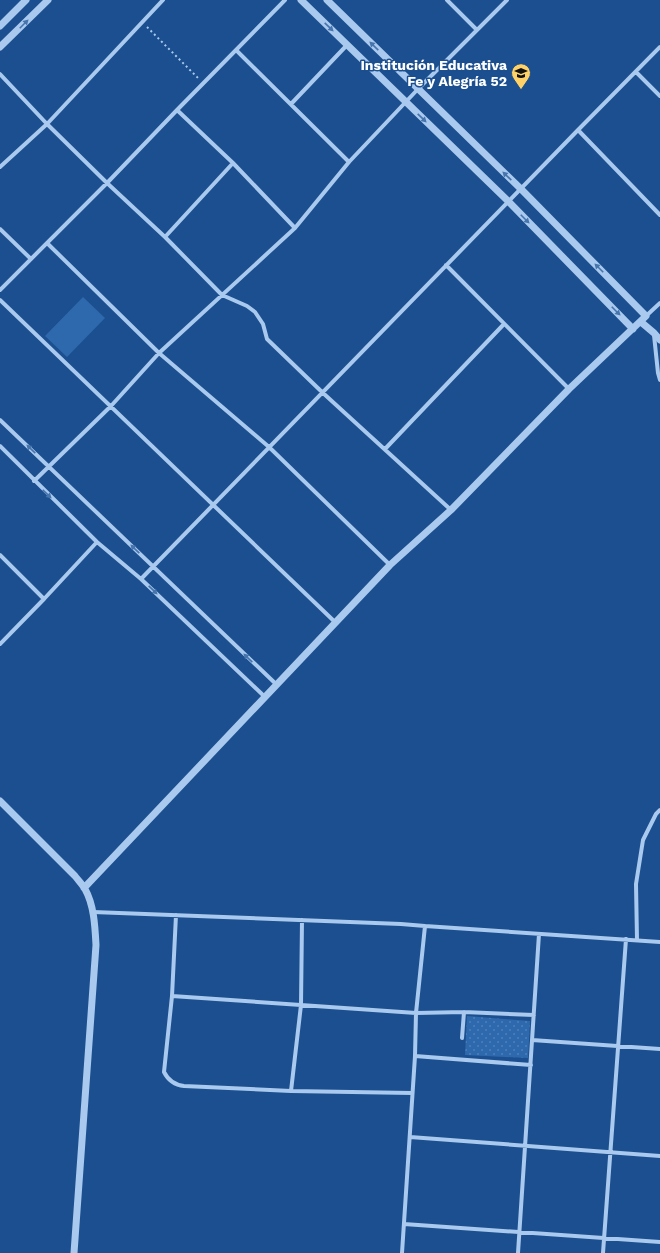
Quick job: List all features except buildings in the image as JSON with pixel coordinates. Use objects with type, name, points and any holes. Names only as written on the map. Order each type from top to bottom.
[{"type":"street","points":[[0,26],[26,0]]},
{"type":"street","points":[[0,47],[48,0]]},
{"type":"street","points":[[0,167],[47,124],[163,0]]},
{"type":"street","points":[[0,290],[107,183],[285,0]]},
{"type":"street","points":[[301,0],[508,202],[633,329]]},
{"type":"street","points":[[327,0],[521,189],[646,316]]},
{"type":"street","points":[[447,0],[477,30]]},
{"type":"street","points":[[34,481],[110,406],[159,353],[295,228],[349,162],[418,89],[507,0]]},
{"type":"street","points":[[291,104],[347,45]]},
{"type":"street","points":[[141,579],[660,47]]},
{"type":"street","points":[[236,50],[349,162]]},
{"type":"street","points":[[636,72],[660,96]]},
{"type":"street","points":[[0,74],[47,124],[165,237],[222,295],[247,306],[255,312],[263,324],[267,339],[323,393],[451,510]]},
{"type":"street","points":[[177,110],[233,163],[295,228]]},
{"type":"street","points":[[578,130],[660,215]]},
{"type":"street","points":[[165,237],[233,163]]},
{"type":"street","points":[[0,229],[31,259]]},
{"type":"street","points":[[47,243],[159,353],[269,447],[390,565]]},
{"type":"street","points":[[446,265],[569,389]]},
{"type":"street","points":[[0,300],[336,623]]},
{"type":"street","points":[[84,888],[390,565],[451,510],[569,389],[660,303]]},
{"type":"street","points":[[641,322],[660,340]]},
{"type":"street","points":[[385,449],[504,324]]},
{"type":"street","points":[[654,333],[660,380]]},
{"type":"street","points":[[0,420],[277,685]]},
{"type":"street","points":[[0,446],[96,542],[141,579],[265,697]]},
{"type":"street","points":[[0,644],[96,542]]},
{"type":"street","points":[[0,555],[44,599]]},
{"type":"street","points":[[0,801],[64,864],[84,888],[93,912],[96,931],[96,945],[74,1253]]},
{"type":"street","points":[[637,940],[636,884],[643,840],[656,814],[660,810]]},
{"type":"street","points":[[93,912],[401,924],[660,942]]},
{"type":"street","points":[[176,915],[172,996],[164,1072],[166,1076],[177,1085],[291,1091],[412,1093]]},
{"type":"street","points":[[291,1091],[301,1005],[302,920]]},
{"type":"street","points":[[402,1253],[415,1056],[416,1013],[425,926]]},
{"type":"street","points":[[518,1253],[539,934]]},
{"type":"street","points":[[603,1253],[626,939]]},
{"type":"street","points":[[172,996],[416,1013],[464,1012],[534,1015]]},
{"type":"street","points":[[462,1038],[464,1012]]},
{"type":"street","points":[[532,1040],[660,1049]]},
{"type":"street","points":[[415,1056],[531,1065]]},
{"type":"street","points":[[410,1137],[660,1156]]},
{"type":"street","points":[[404,1224],[660,1242]]},
{"type":"path","points":[[142,22],[203,83]]},
{"type":"shaded area","points":[[83,297],[105,318],[67,357],[45,336]]},
{"type":"shaded area","points":[[467,1016],[530,1021],[528,1058],[465,1055]]},
{"type":"place","name":"Institución Educativa Fe y Alegría 52","points":[[521,90]]}]
